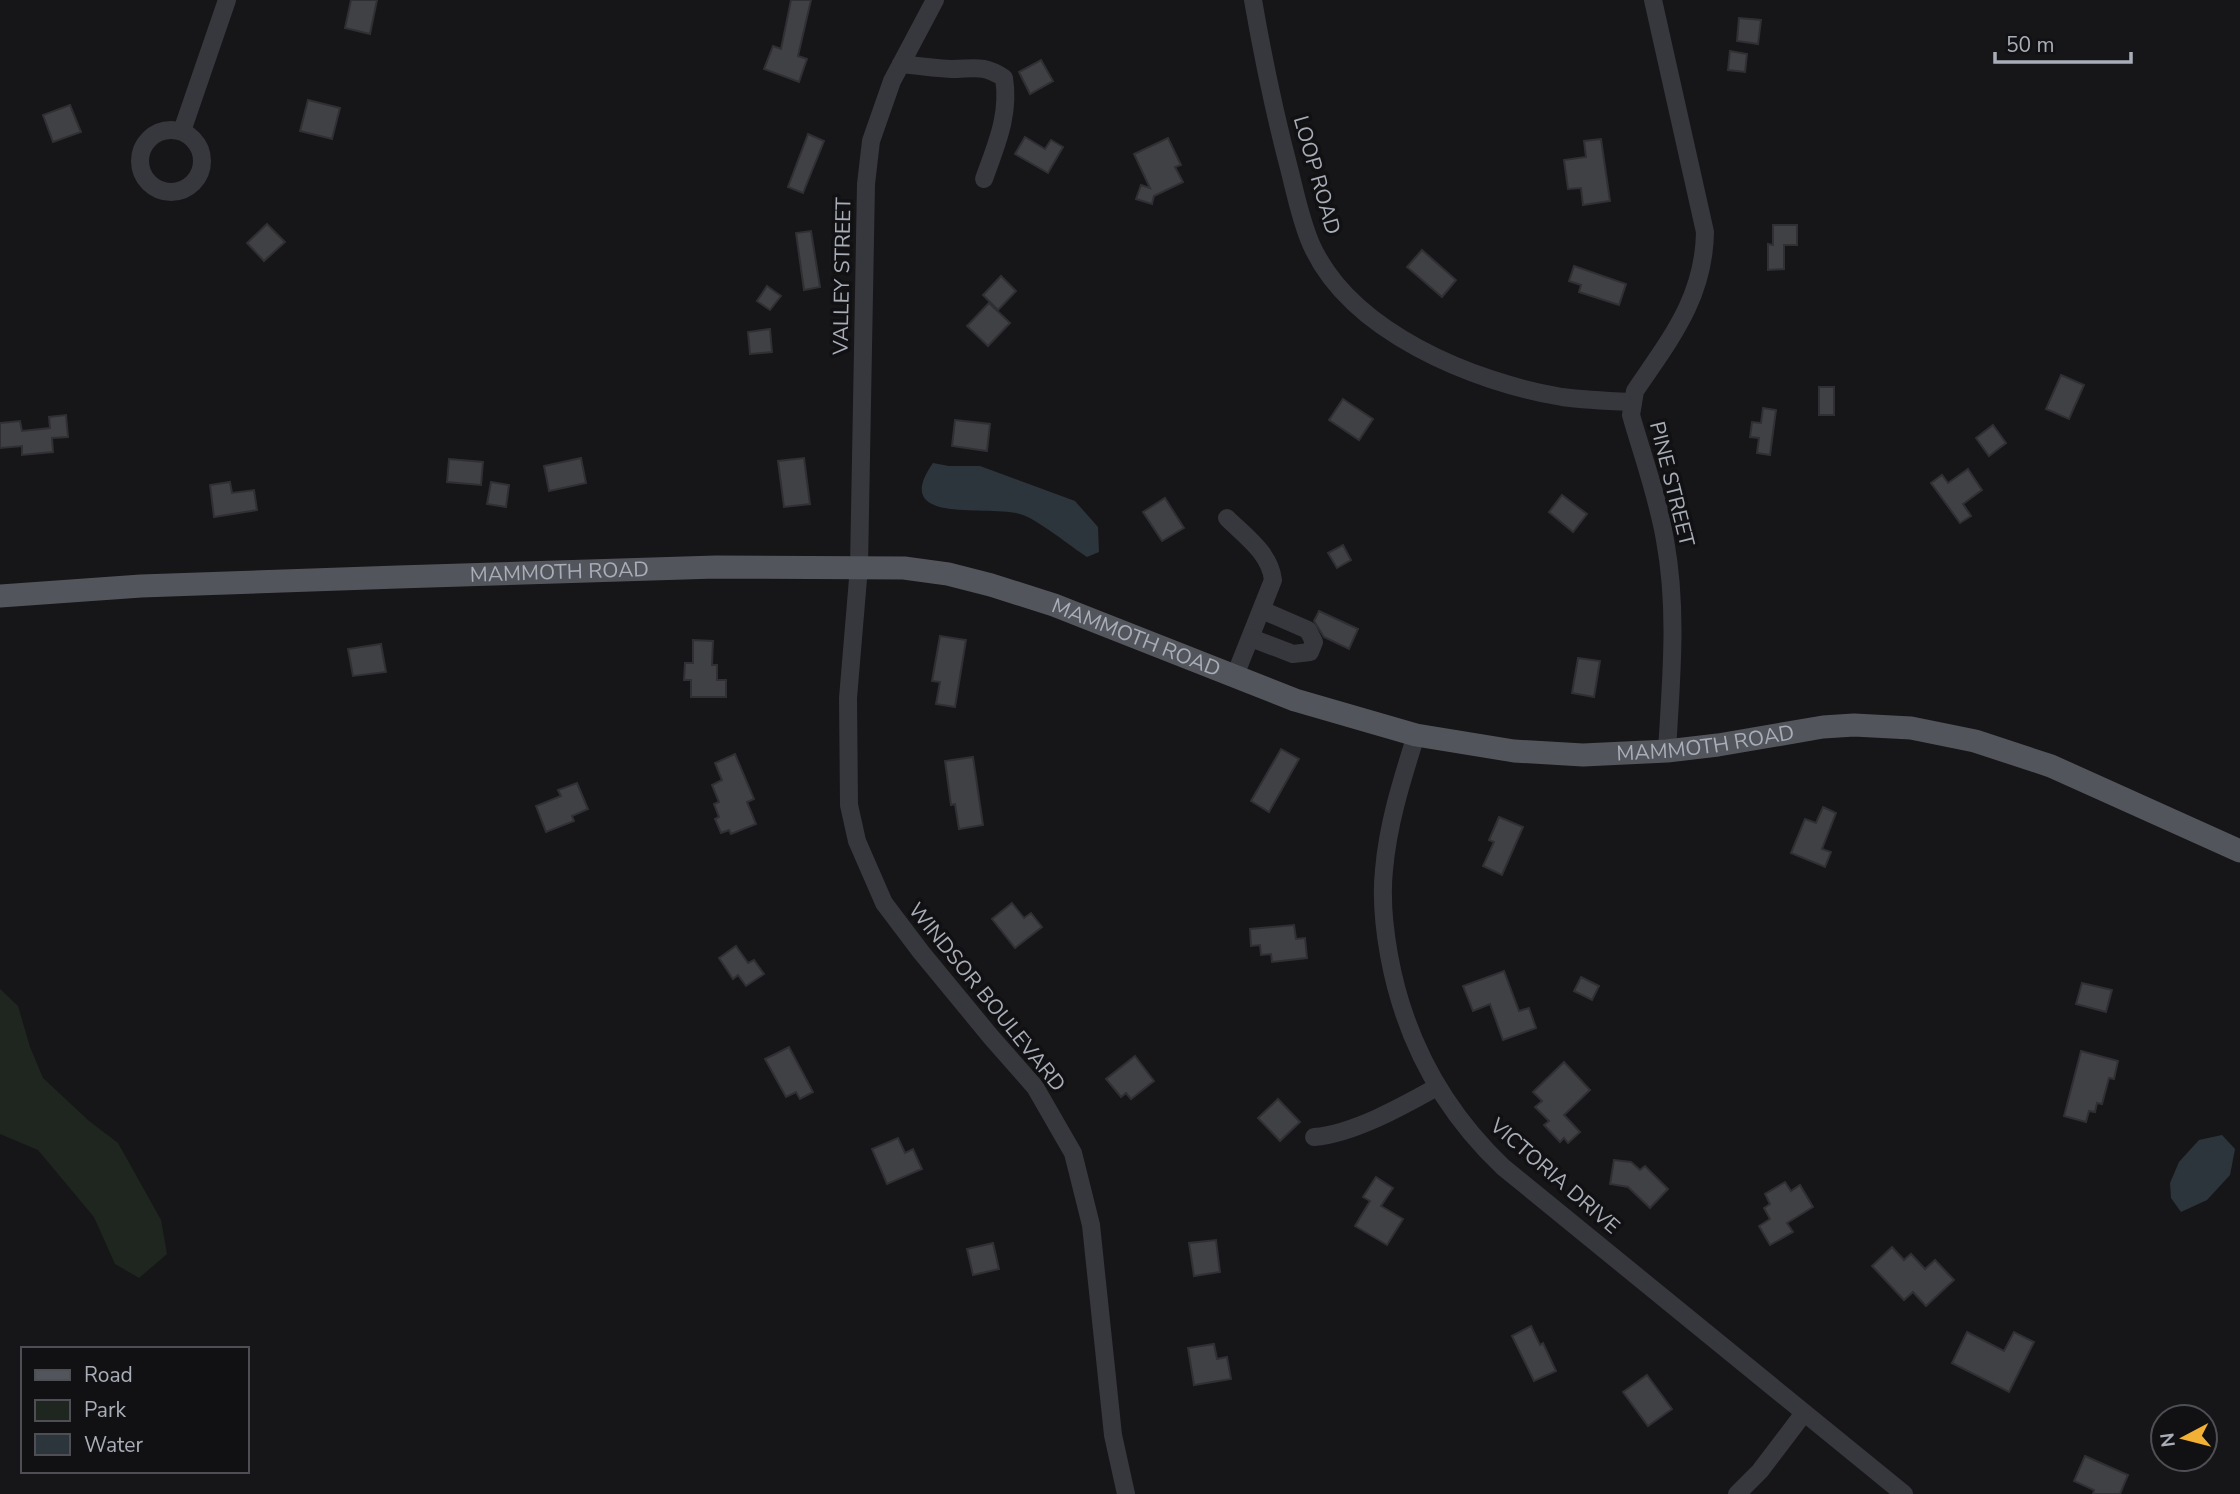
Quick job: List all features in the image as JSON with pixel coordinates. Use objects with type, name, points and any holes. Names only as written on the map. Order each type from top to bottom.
[{"type":"main road","name":"MAMMOTH ROAD","points":[[0,596],[141,586],[716,567],[926,571],[991,585],[1054,605],[1295,701],[1416,735],[1545,754],[1583,755],[1667,751],[1823,727],[1911,727],[1975,741],[2050,766],[2240,851]]},
{"type":"street","points":[[182,131],[227,0]]},
{"type":"street","name":"VALLEY STREET","points":[[859,568],[866,184],[871,141],[892,81],[935,0]]},
{"type":"street","name":"LOOP ROAD","points":[[1253,0],[1282,142],[1302,218],[1311,244],[1337,285],[1362,309],[1412,345],[1461,369],[1562,397],[1631,402]]},
{"type":"street","name":"PINE STREET","points":[[1654,0],[1702,213],[1705,251],[1697,289],[1689,308],[1634,391],[1631,402],[1631,415],[1661,517],[1671,580],[1673,642],[1667,751]]},
{"type":"street","points":[[901,64],[955,69],[981,67],[1004,78],[1007,95],[1005,122],[984,178]]},
{"type":"street","points":[[1227,518],[1266,557],[1273,580],[1234,678]]},
{"type":"street","name":"WINDSOR BOULEVARD","points":[[859,568],[847,709],[849,805],[857,841],[884,903],[920,952],[1035,1087],[1073,1153],[1091,1225],[1113,1433],[1126,1494]]},
{"type":"street","points":[[1251,638],[1293,654],[1310,652],[1314,642],[1308,630],[1262,610]]},
{"type":"street","name":"VICTORIA DRIVE","points":[[1416,735],[1392,817],[1383,872],[1383,908],[1393,975],[1402,1008],[1437,1087],[1479,1143],[1503,1167],[1904,1494]]},
{"type":"street","points":[[1314,1137],[1329,1136],[1398,1109],[1437,1087]]},
{"type":"street","points":[[1737,1494],[1760,1471],[1804,1413]]},
{"type":"green space","points":[[0,989],[18,1006],[30,1047],[43,1078],[89,1121],[118,1143],[161,1220],[167,1254],[139,1278],[115,1264],[94,1217],[38,1150],[0,1134]]},
{"type":"water","points":[[933,463],[980,466],[1075,501],[1098,527],[1099,552],[1087,557],[1047,528],[1023,515],[950,509],[934,505],[924,497],[923,483]]},
{"type":"water","points":[[2222,1135],[2235,1149],[2230,1175],[2207,1200],[2181,1212],[2171,1198],[2170,1183],[2179,1162],[2199,1140]]},
{"type":"building","points":[[351,0],[377,0],[370,34],[345,28]]},
{"type":"building","points":[[791,0],[811,0],[798,56],[807,59],[799,82],[764,69],[773,46],[781,49]]},
{"type":"building","points":[[1739,18],[1761,20],[1758,44],[1737,41]]},
{"type":"building","points":[[1730,51],[1747,54],[1745,72],[1728,70]]},
{"type":"building","points":[[1041,60],[1053,81],[1030,94],[1019,72]]},
{"type":"building","points":[[308,100],[340,108],[332,139],[300,131]]},
{"type":"building","points":[[70,105],[81,132],[53,142],[43,115]]},
{"type":"building","points":[[808,134],[824,141],[803,193],[788,187]]},
{"type":"building","points":[[1025,137],[1045,149],[1051,140],[1063,147],[1048,173],[1015,154]]},
{"type":"building","points":[[1168,138],[1181,165],[1175,167],[1183,182],[1154,196],[1152,204],[1136,199],[1141,185],[1150,188],[1134,154]]},
{"type":"building","points":[[1601,139],[1610,201],[1583,205],[1581,188],[1568,189],[1564,160],[1586,157],[1584,141]]},
{"type":"building","points":[[267,224],[285,242],[264,261],[247,243]]},
{"type":"building","points":[[1773,225],[1797,225],[1797,245],[1784,245],[1784,269],[1768,270],[1768,244],[1773,245]]},
{"type":"building","points":[[811,231],[820,287],[804,290],[796,233]]},
{"type":"building","points":[[1422,250],[1456,280],[1442,297],[1407,267]]},
{"type":"building","points":[[1574,266],[1626,284],[1619,305],[1579,292],[1581,285],[1569,281]]},
{"type":"building","points":[[1001,276],[1016,291],[998,310],[983,295]]},
{"type":"building","points":[[767,286],[781,296],[770,310],[757,301]]},
{"type":"building","points":[[989,303],[1010,323],[988,346],[967,326]]},
{"type":"building","points":[[770,329],[772,352],[750,354],[748,332]]},
{"type":"building","points":[[2061,375],[2084,385],[2069,419],[2046,409]]},
{"type":"building","points":[[1819,387],[1834,387],[1834,415],[1819,415]]},
{"type":"building","points":[[1343,399],[1373,419],[1359,440],[1329,420]]},
{"type":"building","points":[[1763,408],[1776,410],[1770,455],[1757,453],[1759,438],[1750,437],[1752,422],[1761,423]]},
{"type":"building","points":[[66,415],[68,437],[52,438],[53,452],[22,455],[22,446],[0,448],[0,423],[20,421],[22,431],[50,428],[49,417]]},
{"type":"building","points":[[955,420],[990,424],[987,451],[952,446]]},
{"type":"building","points":[[1993,425],[2006,443],[1989,456],[1976,438]]},
{"type":"building","points":[[581,458],[586,483],[549,491],[544,466]]},
{"type":"building","points":[[804,458],[810,504],[784,507],[778,461]]},
{"type":"building","points":[[449,459],[483,462],[481,485],[447,482]]},
{"type":"building","points":[[1968,469],[1982,490],[1963,504],[1971,516],[1960,523],[1931,483],[1942,475],[1948,483]]},
{"type":"building","points":[[230,482],[232,493],[254,490],[257,510],[214,517],[210,485]]},
{"type":"building","points":[[491,482],[509,485],[506,507],[487,504]]},
{"type":"building","points":[[1562,495],[1587,514],[1573,532],[1549,512]]},
{"type":"building","points":[[1165,498],[1184,528],[1162,541],[1143,512]]},
{"type":"building","points":[[1343,545],[1351,560],[1337,568],[1328,553]]},
{"type":"building","points":[[1319,611],[1358,629],[1349,649],[1324,637],[1314,621]]},
{"type":"building","points":[[940,636],[966,640],[955,707],[936,704],[940,682],[932,681]]},
{"type":"building","points":[[693,640],[713,641],[712,665],[717,665],[717,680],[726,680],[726,697],[691,697],[691,680],[684,680],[685,663],[693,663]]},
{"type":"building","points":[[381,644],[386,672],[353,676],[348,649]]},
{"type":"building","points":[[1578,658],[1600,661],[1594,697],[1572,693]]},
{"type":"building","points":[[1281,749],[1299,759],[1269,812],[1251,801]]},
{"type":"building","points":[[735,754],[754,799],[747,802],[756,824],[731,834],[729,830],[721,833],[715,819],[719,817],[714,804],[719,802],[712,785],[722,780],[715,763]]},
{"type":"building","points":[[973,757],[983,825],[959,829],[955,804],[951,805],[945,761]]},
{"type":"building","points":[[577,783],[588,809],[572,816],[574,821],[546,832],[536,806],[561,796],[558,790]]},
{"type":"building","points":[[1823,807],[1836,813],[1822,849],[1831,852],[1825,867],[1791,853],[1805,819],[1816,823]]},
{"type":"building","points":[[1499,817],[1523,827],[1502,875],[1483,866],[1494,842],[1489,840]]},
{"type":"building","points":[[1012,903],[1024,918],[1031,913],[1042,927],[1015,948],[992,919]]},
{"type":"building","points":[[1294,925],[1296,939],[1305,938],[1307,958],[1272,962],[1271,954],[1261,955],[1260,945],[1251,946],[1250,929]]},
{"type":"building","points":[[736,946],[748,963],[754,960],[764,974],[746,986],[738,975],[733,979],[719,958]]},
{"type":"building","points":[[1504,971],[1519,1011],[1529,1008],[1536,1028],[1503,1040],[1490,1004],[1473,1011],[1463,986]]},
{"type":"building","points":[[1581,977],[1599,986],[1592,1000],[1574,991]]},
{"type":"building","points":[[2082,983],[2112,990],[2106,1012],[2076,1004]]},
{"type":"building","points":[[789,1047],[813,1092],[800,1099],[796,1092],[786,1097],[765,1059]]},
{"type":"building","points":[[2081,1051],[2118,1061],[2114,1079],[2109,1078],[2102,1104],[2097,1103],[2095,1112],[2089,1111],[2086,1122],[2064,1116]]},
{"type":"building","points":[[1135,1056],[1154,1081],[1131,1099],[1126,1093],[1121,1097],[1106,1079]]},
{"type":"building","points":[[1564,1062],[1590,1090],[1564,1115],[1580,1132],[1568,1143],[1564,1138],[1560,1142],[1544,1125],[1549,1121],[1535,1107],[1542,1101],[1533,1092]]},
{"type":"building","points":[[1278,1099],[1300,1122],[1280,1141],[1258,1118]]},
{"type":"building","points":[[898,1138],[905,1153],[913,1149],[922,1169],[887,1184],[872,1149]]},
{"type":"building","points":[[1614,1160],[1631,1162],[1640,1170],[1645,1166],[1668,1189],[1650,1208],[1628,1187],[1610,1184]]},
{"type":"building","points":[[1376,1177],[1393,1188],[1381,1206],[1403,1219],[1387,1245],[1355,1226],[1370,1201],[1363,1197]]},
{"type":"building","points":[[1785,1182],[1791,1191],[1800,1185],[1813,1207],[1787,1223],[1793,1232],[1770,1245],[1759,1226],[1770,1219],[1764,1208],[1770,1204],[1765,1194]]},
{"type":"building","points":[[1216,1240],[1220,1272],[1194,1276],[1189,1243]]},
{"type":"building","points":[[993,1243],[999,1269],[973,1275],[967,1249]]},
{"type":"building","points":[[1892,1247],[1904,1260],[1911,1254],[1925,1269],[1935,1260],[1954,1280],[1926,1306],[1913,1292],[1904,1300],[1872,1266]]},
{"type":"building","points":[[1531,1326],[1540,1345],[1543,1343],[1556,1371],[1534,1381],[1512,1336]]},
{"type":"building","points":[[1967,1332],[2004,1351],[2014,1332],[2034,1342],[2009,1392],[1952,1363]]},
{"type":"building","points":[[1214,1344],[1217,1359],[1227,1357],[1231,1379],[1194,1385],[1188,1348]]},
{"type":"building","points":[[1647,1375],[1672,1409],[1648,1426],[1623,1392]]},
{"type":"building","points":[[2085,1456],[2128,1475],[2120,1494],[2093,1494],[2094,1490],[2074,1481]]}]
